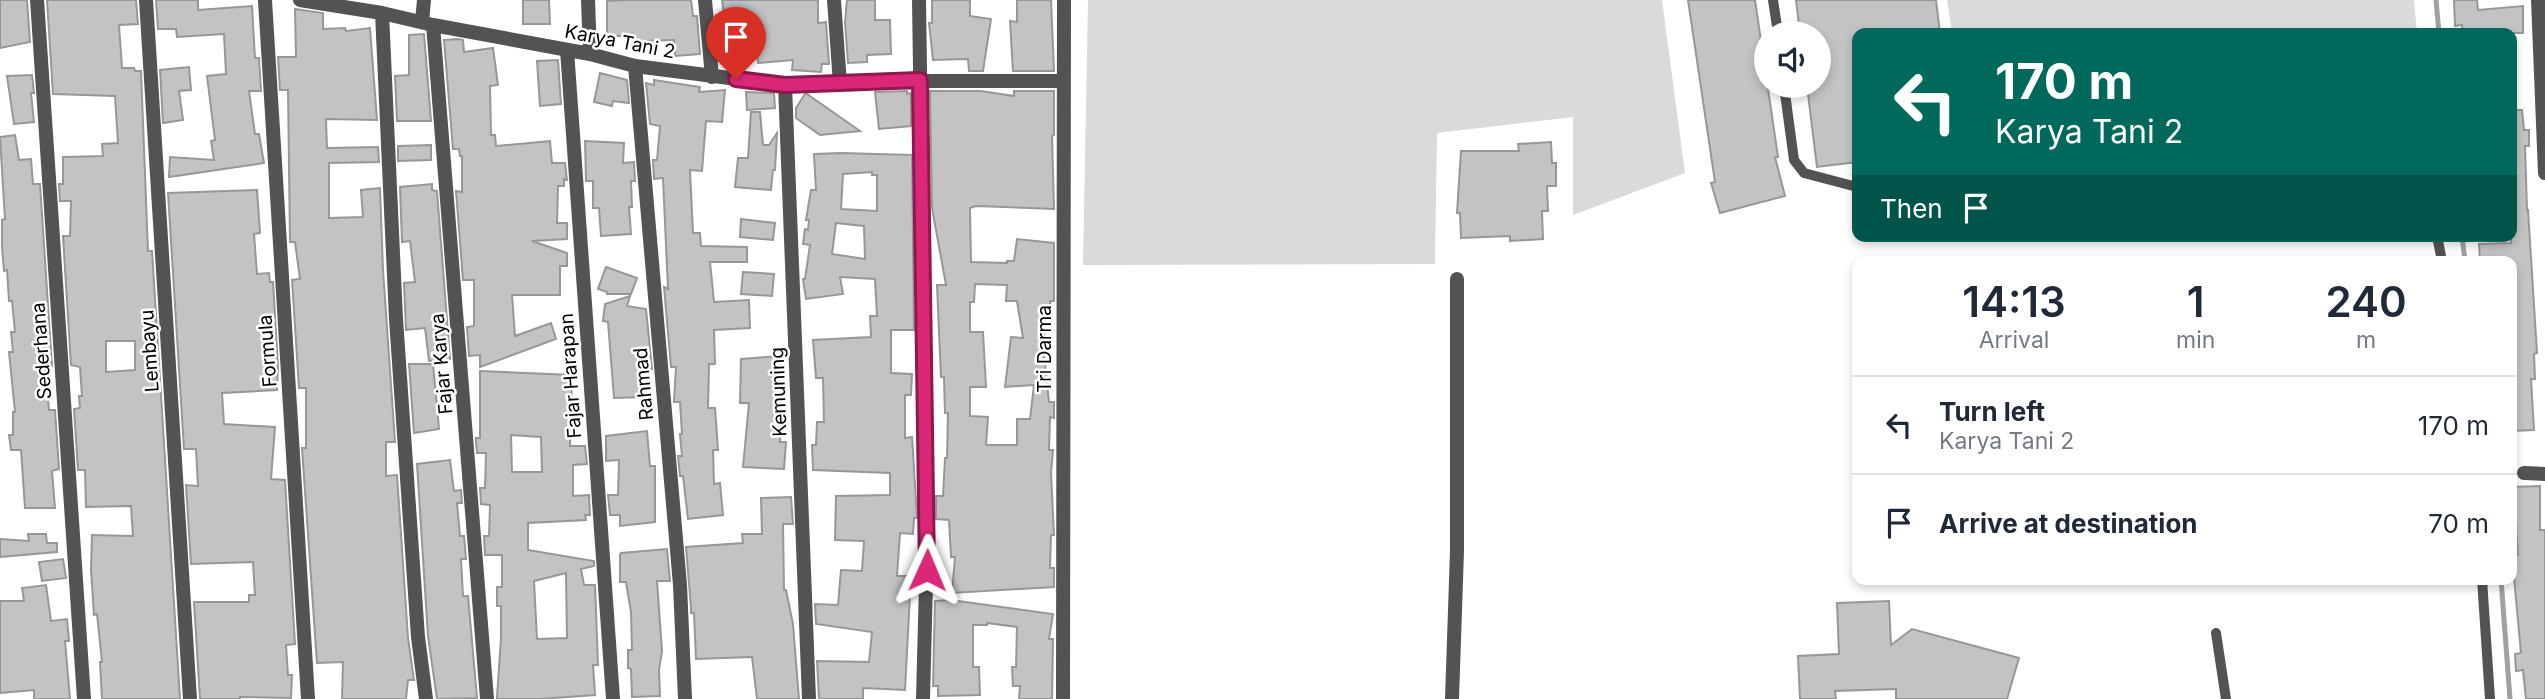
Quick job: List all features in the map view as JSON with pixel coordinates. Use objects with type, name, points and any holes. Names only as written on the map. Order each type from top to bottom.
[{"type":"street","name":"Sederhana","points":[[37,0],[84,699]]},
{"type":"street","name":"Lembayu","points":[[146,0],[190,699]]},
{"type":"street","name":"Formula","points":[[265,0],[308,699]]},
{"type":"street","name":"Karya Tani 2","points":[[300,0],[382,13],[590,54],[635,66],[785,85],[920,80],[1063,81]]},
{"type":"street","name":"Fajar Karya","points":[[424,0],[487,699]]},
{"type":"street","points":[[588,0],[590,54]]},
{"type":"street","points":[[705,0],[712,76]]},
{"type":"street","points":[[834,0],[840,84]]},
{"type":"street","points":[[919,0],[927,544],[923,699]]},
{"type":"street","name":"Tri Darma","points":[[1063,699],[1064,0]]},
{"type":"street","points":[[2538,0],[2545,173]]},
{"type":"street","points":[[382,13],[396,319],[418,637],[426,699]]},
{"type":"street","name":"Fajar Harapan","points":[[567,50],[613,699]]},
{"type":"street","name":"Rahmad","points":[[635,66],[680,585],[685,699]]},
{"type":"street","name":"Kemuning","points":[[785,85],[809,699]]},
{"type":"street","points":[[1452,699],[1457,551],[1458,279]]},
{"type":"street","points":[[2524,473],[2545,474]]},
{"type":"lane","points":[[1773,0],[1776,21]]},
{"type":"lane","points":[[1786,98],[1794,160],[1804,173],[1852,186]]},
{"type":"lane","points":[[2482,585],[2490,699]]},
{"type":"lane","points":[[2216,632],[2226,699]]},
{"type":"shaded area","points":[[1088,0],[1662,0],[1685,173],[1573,215],[1573,117],[1437,133],[1435,264],[1083,265]]},
{"type":"shaded area","points":[[1947,0],[2414,0],[2417,28],[1951,28]]},
{"type":"building","points":[[0,0],[27,0],[30,42],[0,48]]},
{"type":"building","points":[[47,0],[136,0],[138,24],[119,25],[122,68],[141,71],[148,251],[152,251],[180,699],[102,699],[102,662],[97,614],[94,615],[91,569],[92,535],[133,536],[131,506],[86,507],[85,470],[78,470],[74,409],[80,408],[79,396],[82,396],[80,367],[71,365],[63,236],[70,236],[71,201],[60,201],[59,184],[63,184],[63,157],[103,156],[102,144],[118,143],[115,96],[53,94]],"holes":[[[106,341],[135,341],[135,370],[106,372]]]},
{"type":"building","points":[[156,0],[198,0],[198,10],[252,6],[255,58],[259,58],[261,91],[249,91],[255,134],[259,134],[264,163],[169,177],[170,157],[214,160],[211,141],[215,140],[207,76],[226,74],[224,34],[177,37],[176,29],[158,29]]},
{"type":"building","points":[[523,0],[549,0],[550,24],[523,24]]},
{"type":"building","points":[[691,0],[693,16],[697,16],[700,54],[675,56],[674,40],[645,41],[645,48],[631,48],[631,36],[607,36],[607,1]]},
{"type":"building","points":[[722,0],[818,0],[818,23],[826,22],[829,64],[822,64],[821,72],[792,70],[793,60],[758,63],[757,53],[742,54],[741,37],[729,37],[727,55],[720,55],[716,15],[724,15]]},
{"type":"building","points":[[847,0],[875,0],[875,20],[890,20],[891,54],[867,55],[867,62],[848,63],[845,22]]},
{"type":"building","points":[[932,0],[970,0],[970,16],[991,19],[983,71],[969,71],[968,59],[933,60],[929,23],[932,23]]},
{"type":"building","points":[[1017,0],[1051,0],[1054,71],[1013,71],[1010,21],[1017,22]]},
{"type":"building","points":[[1688,0],[1755,0],[1758,21],[1754,21],[1754,98],[1769,98],[1778,157],[1775,157],[1785,196],[1720,213],[1711,183],[1715,182]]},
{"type":"building","points":[[1796,0],[1936,0],[1939,28],[1852,28],[1852,163],[1817,167],[1808,98],[1831,98],[1831,21],[1799,21]]},
{"type":"building","points":[[2454,0],[2477,0],[2478,10],[2523,6],[2523,33],[2517,33],[2517,28],[2455,26]]},
{"type":"building","points":[[295,9],[323,13],[323,29],[345,28],[346,31],[370,28],[377,120],[326,119],[327,148],[378,147],[379,162],[329,163],[329,218],[363,217],[361,190],[380,188],[395,442],[386,442],[386,476],[397,475],[408,638],[414,680],[408,680],[406,699],[342,699],[343,662],[317,663],[302,448],[306,448],[306,388],[299,388],[292,280],[300,279],[295,242],[290,242],[288,90],[280,90],[278,57],[296,57]]},
{"type":"building","points":[[424,34],[431,121],[397,121],[395,76],[409,75],[409,35]]},
{"type":"building","points":[[444,40],[463,40],[464,52],[493,48],[498,85],[490,86],[491,135],[495,135],[496,146],[550,141],[552,163],[565,163],[567,180],[564,179],[564,186],[558,186],[557,223],[567,223],[567,239],[532,241],[567,253],[567,266],[560,266],[560,295],[512,295],[515,336],[551,323],[556,339],[480,367],[480,355],[469,356],[467,327],[474,326],[474,280],[463,280],[456,191],[462,192],[462,156],[459,149],[453,149]]},
{"type":"building","points":[[558,60],[561,104],[540,106],[537,61]]},
{"type":"building","points":[[189,67],[191,90],[179,91],[183,120],[163,123],[160,70]]},
{"type":"building","points":[[600,73],[627,80],[629,103],[613,101],[612,106],[594,102]]},
{"type":"building","points":[[32,75],[34,122],[14,124],[7,76]]},
{"type":"building","points":[[654,80],[700,87],[699,92],[725,90],[722,122],[706,121],[702,171],[690,170],[693,233],[700,233],[701,246],[747,247],[747,262],[710,262],[714,302],[749,300],[750,328],[714,330],[715,364],[709,364],[708,408],[715,408],[718,450],[713,450],[714,484],[720,483],[723,515],[688,519],[683,476],[680,476],[680,402],[674,402],[676,367],[671,367],[664,287],[668,289],[663,178],[654,179],[653,160],[657,160],[660,126],[650,124],[646,83],[654,85]]},
{"type":"building","points":[[907,91],[907,94],[911,93],[911,126],[879,129],[875,92]]},
{"type":"building","points":[[930,91],[981,91],[1014,96],[1014,91],[1054,91],[1054,209],[970,208],[971,262],[1014,261],[1017,239],[1054,243],[1054,301],[1050,301],[1052,316],[1047,316],[1042,354],[1049,402],[1054,402],[1054,418],[1050,417],[1049,450],[1053,450],[1051,473],[1054,535],[1051,535],[1050,568],[1054,568],[1054,587],[952,593],[955,557],[951,557],[949,520],[936,519],[936,496],[943,496],[948,413],[945,413],[944,377],[941,377],[937,285],[946,285],[932,208]],"holes":[[[975,284],[1007,285],[1006,301],[1017,301],[1023,338],[1011,337],[1005,387],[1034,385],[1030,419],[1017,419],[1017,445],[986,445],[988,417],[970,416],[970,387],[986,387],[983,332],[970,332],[970,302],[974,302]]]},
{"type":"building","points":[[746,92],[774,93],[775,108],[747,110]]},
{"type":"building","points":[[805,94],[860,131],[820,135],[796,118],[796,108]]},
{"type":"building","points":[[2517,110],[2522,110],[2524,130],[2529,130],[2529,146],[2525,146],[2527,210],[2537,353],[2534,354],[2535,379],[2531,379],[2534,430],[2517,431],[2517,256],[2480,256],[2479,244],[2517,242]]},
{"type":"building","points":[[751,112],[760,112],[763,145],[769,145],[777,133],[771,190],[735,187],[738,158],[748,158]]},
{"type":"building","points":[[15,135],[19,160],[31,159],[33,184],[40,184],[52,366],[45,367],[49,410],[55,410],[59,469],[52,471],[55,508],[25,508],[21,450],[11,450],[9,435],[13,435],[15,412],[9,352],[13,352],[11,332],[15,332],[2,247],[2,220],[5,219],[0,137]]},
{"type":"building","points":[[585,141],[624,143],[623,163],[634,162],[635,181],[631,181],[632,207],[629,207],[631,234],[601,236],[599,208],[593,208],[593,181],[586,181]]},
{"type":"building","points":[[1551,142],[1552,163],[1556,163],[1556,186],[1547,186],[1548,211],[1542,211],[1543,239],[1510,241],[1510,236],[1461,238],[1460,213],[1457,213],[1461,151],[1519,151],[1518,144]]},
{"type":"building","points":[[431,145],[431,160],[398,161],[398,146]]},
{"type":"building","points":[[814,154],[912,155],[914,330],[891,330],[891,373],[912,374],[911,395],[905,395],[905,438],[912,437],[917,518],[914,518],[913,534],[900,533],[897,576],[911,576],[905,690],[863,688],[863,699],[819,699],[817,661],[869,662],[872,632],[816,624],[815,604],[838,605],[841,570],[862,571],[864,541],[835,540],[836,496],[890,495],[890,473],[813,470],[812,445],[816,445],[817,422],[824,422],[823,378],[816,378],[813,340],[871,337],[870,316],[877,316],[875,279],[840,277],[843,294],[806,299],[803,279],[810,245],[803,244],[805,229],[808,230],[809,220],[806,220],[811,190],[816,190]],"holes":[[[872,172],[872,175],[877,175],[877,211],[841,209],[843,174]],[[836,223],[864,226],[865,259],[832,254]]]},
{"type":"building","points":[[432,184],[432,190],[437,191],[450,359],[429,361],[425,328],[406,330],[404,283],[415,282],[410,241],[402,242],[400,187]]},
{"type":"building","points":[[257,190],[260,233],[254,234],[257,274],[269,273],[270,282],[273,282],[277,390],[222,393],[224,424],[275,427],[271,479],[285,480],[295,644],[286,645],[288,675],[292,675],[291,698],[200,699],[194,602],[249,602],[249,595],[255,595],[253,562],[191,564],[186,485],[198,486],[196,449],[184,449],[168,193]]},
{"type":"building","points":[[741,219],[775,223],[773,240],[740,237]]},
{"type":"building","points":[[606,267],[637,278],[631,294],[607,294],[598,289]]},
{"type":"building","points":[[743,272],[774,274],[772,296],[741,294]]},
{"type":"building","points":[[630,296],[627,306],[646,309],[652,369],[643,370],[644,397],[614,398],[608,322],[603,321],[605,304]]},
{"type":"building","points":[[779,356],[778,412],[782,412],[780,442],[786,442],[784,469],[743,467],[749,403],[740,403],[741,359]]},
{"type":"building","points":[[409,364],[433,364],[439,429],[414,433]]},
{"type":"building","points":[[480,371],[572,375],[570,446],[585,446],[587,464],[573,465],[573,496],[589,495],[590,515],[585,515],[586,520],[528,523],[528,550],[594,561],[594,566],[581,569],[584,585],[595,585],[598,665],[593,665],[595,695],[497,699],[501,606],[497,606],[497,587],[502,587],[502,555],[485,555],[484,536],[489,536],[490,505],[481,504],[480,488],[485,488],[486,453],[477,453],[476,438],[480,438]],"holes":[[[511,435],[541,437],[542,472],[512,472]],[[566,573],[567,638],[537,639],[534,581]]]},
{"type":"building","points":[[647,431],[650,466],[655,466],[655,522],[620,526],[620,515],[610,515],[608,495],[618,495],[619,460],[606,461],[606,436]]},
{"type":"building","points":[[450,460],[454,491],[461,490],[462,503],[457,503],[460,536],[464,536],[466,559],[461,559],[463,596],[468,596],[477,698],[437,699],[428,636],[417,464]]},
{"type":"building","points":[[2540,486],[2540,530],[2545,530],[2545,699],[2526,699],[2523,670],[2516,671],[2515,654],[2521,653],[2515,585],[2517,585],[2518,555],[2517,487]]},
{"type":"building","points":[[791,497],[793,524],[783,524],[784,590],[793,624],[799,699],[757,699],[752,657],[696,659],[686,547],[743,543],[742,534],[762,534],[761,498]]},
{"type":"building","points":[[28,534],[46,534],[47,543],[57,543],[57,552],[0,557],[0,539],[29,541]]},
{"type":"building","points":[[667,549],[670,581],[657,581],[662,651],[659,670],[660,696],[632,697],[631,669],[628,668],[628,650],[632,650],[631,612],[626,582],[620,582],[620,555]]},
{"type":"building","points":[[63,559],[66,578],[42,581],[39,562]]},
{"type":"building","points":[[46,585],[51,621],[67,619],[69,641],[65,641],[70,699],[34,699],[34,690],[0,693],[0,601],[24,601],[22,588]]},
{"type":"building","points":[[951,600],[1053,614],[1049,639],[1053,639],[1052,699],[1019,699],[1020,686],[1013,686],[1012,667],[1016,667],[1017,627],[987,623],[973,625],[973,667],[979,667],[980,695],[938,696],[938,686],[933,686],[935,601]]},
{"type":"building","points":[[1889,601],[1891,645],[1912,629],[2019,658],[2007,699],[1896,699],[1896,689],[1835,691],[1836,699],[1800,699],[1798,656],[1839,654],[1837,603]]},
{"type":"waterway","points":[[2436,0],[2439,28]]},
{"type":"waterway","points":[[2463,242],[2464,256]]},
{"type":"waterway","points":[[2501,585],[2510,699]]},
{"type":"route","points":[[736,79],[785,85],[920,80],[927,570]]}]
